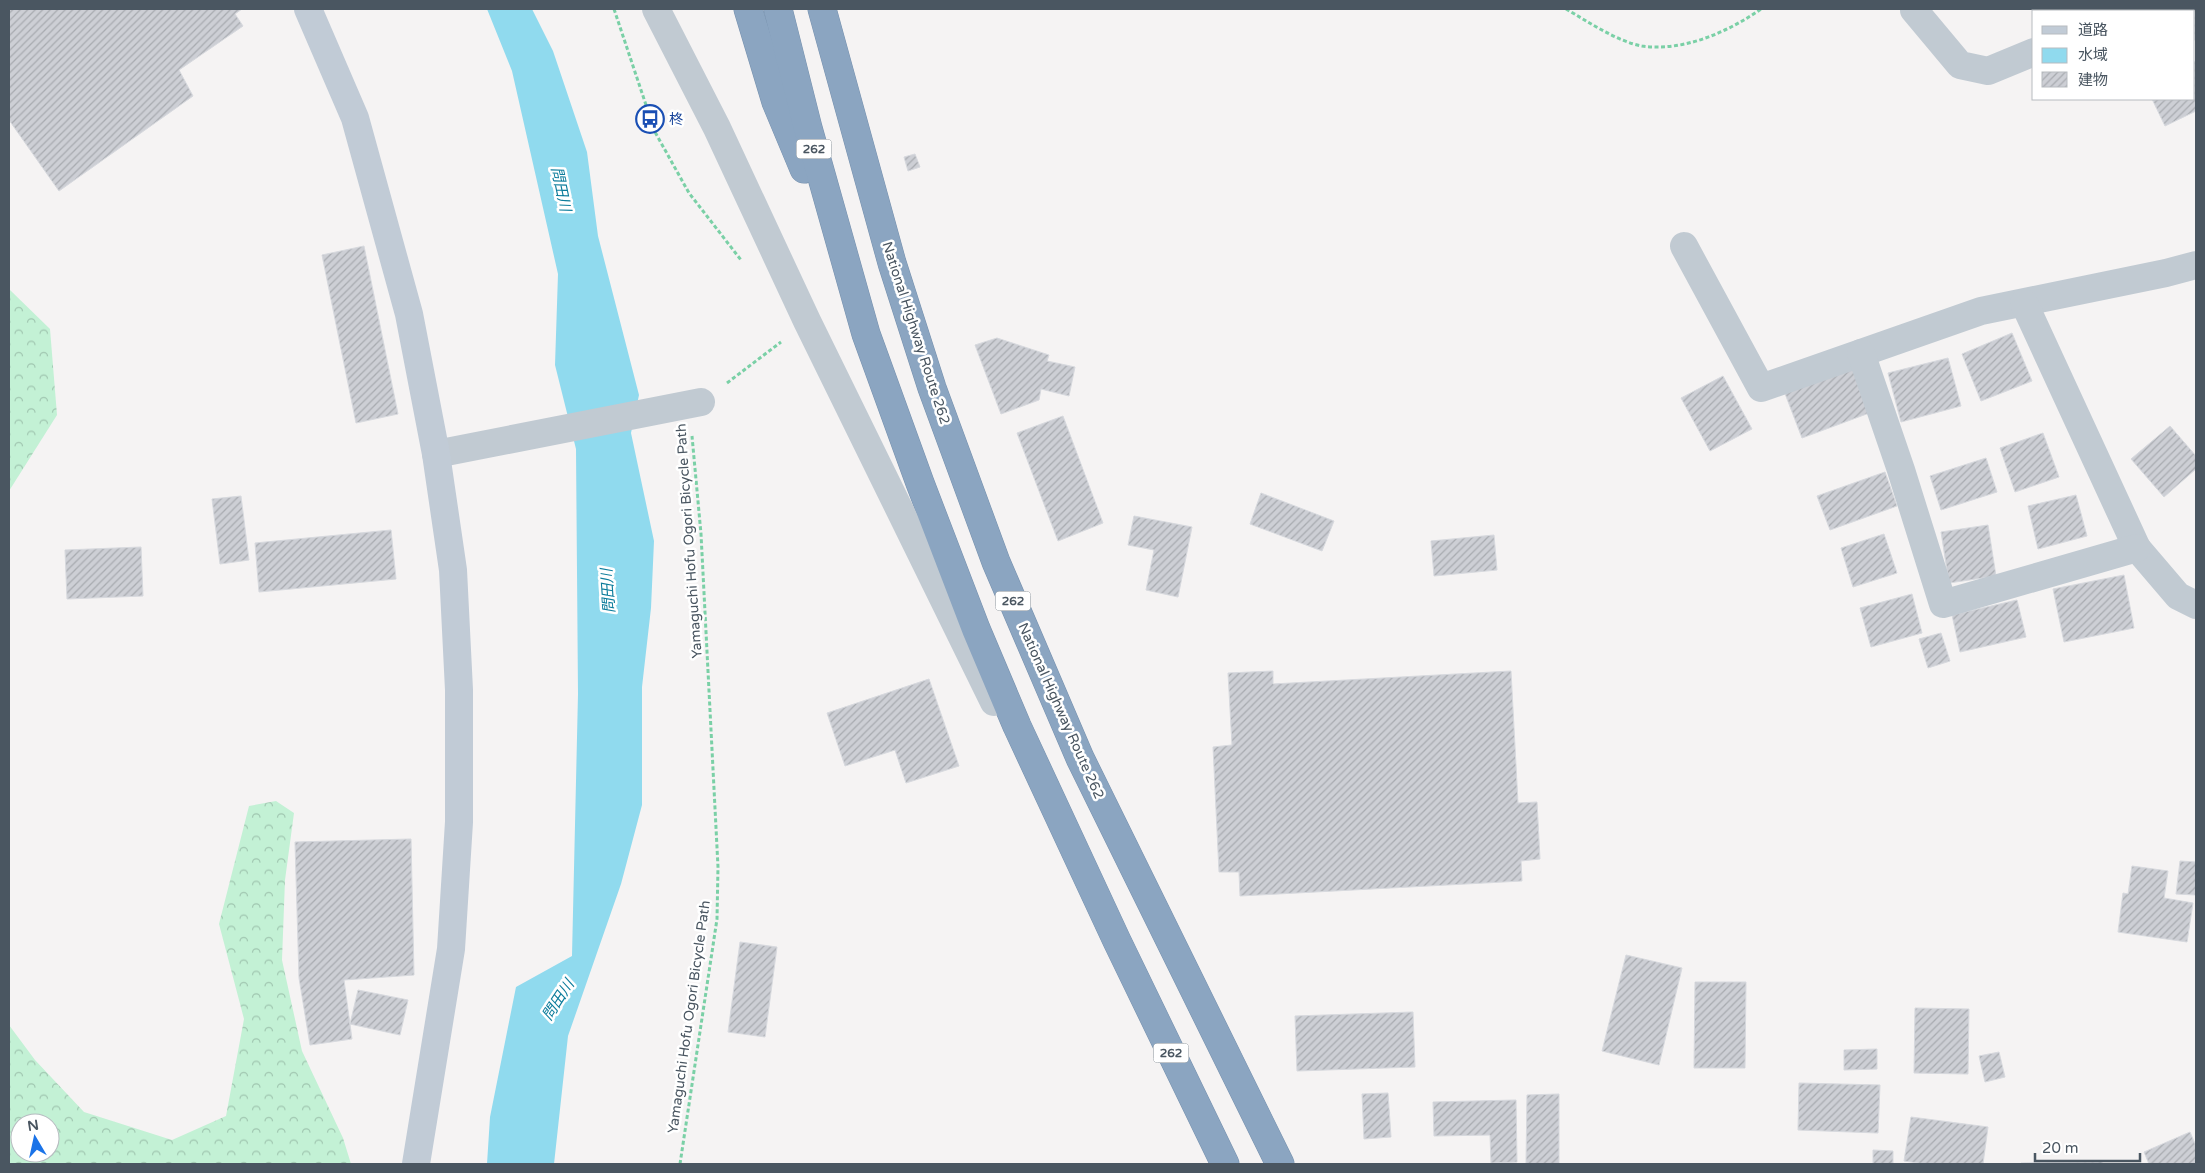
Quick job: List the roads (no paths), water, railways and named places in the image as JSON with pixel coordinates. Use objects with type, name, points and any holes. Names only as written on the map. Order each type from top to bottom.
[{"type":"highway","points":[[748,9],[776,102],[854,288]]},
{"type":"highway","name":"262","points":[[778,9],[808,128],[866,334],[976,629],[1018,726],[1117,941],[1225,1164]]},
{"type":"highway","name":"National Highway Route 262","points":[[822,9],[909,316],[932,388],[996,562],[1080,758],[1280,1164]]},
{"type":"street","points":[[308,9],[355,118],[445,452],[459,690],[459,822],[451,949],[416,1164]]},
{"type":"street","points":[[656,9],[717,128],[807,321],[1040,796],[1117,941]]},
{"type":"street","points":[[1914,10],[1960,65],[1988,71],[2032,53]]},
{"type":"street","points":[[1684,246],[1761,388],[1981,312],[2166,273],[2196,264]]},
{"type":"street","points":[[2024,304],[2137,548],[2178,596],[2196,605]]},
{"type":"street","points":[[1861,353],[1901,470],[1943,604],[2137,548]]},
{"type":"street","points":[[445,452],[692,404]]},
{"type":"water","name":"問田川","points":[[487,9],[532,9],[553,51],[587,152],[598,236],[639,395],[631,433],[654,541],[651,608],[642,687],[642,805],[621,884],[568,1036],[554,1164],[487,1164],[490,1117],[516,987],[572,956],[578,694],[576,449],[555,365],[558,274],[512,71]]},
{"type":"place","name":"柊","points":[[650,119]]}]
